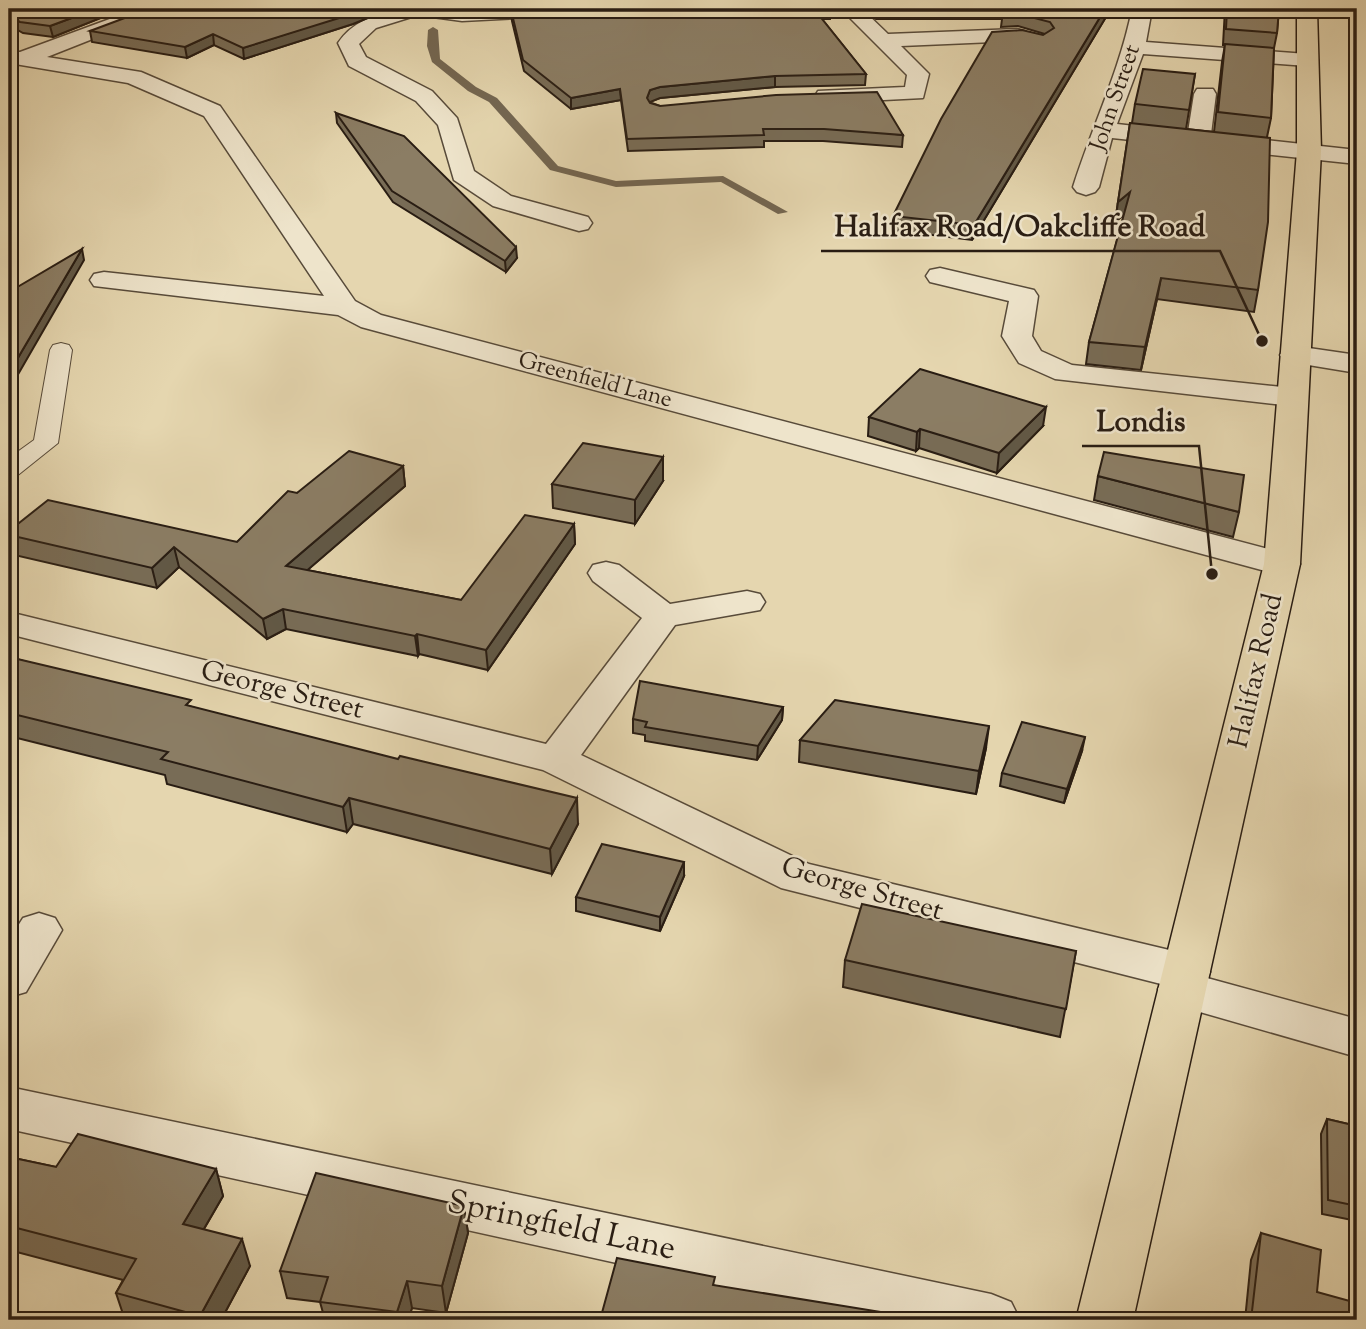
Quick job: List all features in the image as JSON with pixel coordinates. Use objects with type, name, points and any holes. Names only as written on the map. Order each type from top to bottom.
[{"type":"highway","name":"Halifax Road","points":[[1104,1320],[1282,564],[1309,151],[1307,9]]},
{"type":"street","points":[[13,60],[133,18],[105,9]]},
{"type":"street","points":[[577,9],[462,15],[417,9],[369,24],[348,43],[357,61],[424,96],[449,123],[463,175],[502,201],[579,223]]},
{"type":"street","points":[[800,96],[915,93],[918,75],[852,9]]},
{"type":"street","name":"John Street","points":[[1086,187],[1103,130],[1136,47],[1142,9]]},
{"type":"street","points":[[883,40],[1024,36]]},
{"type":"street","points":[[1136,47],[1307,60]]},
{"type":"street","name":"Greenfield Lane","points":[[13,60],[133,76],[212,111],[345,307],[371,321],[1282,564]]},
{"type":"street","points":[[1199,139],[1205,94]]},
{"type":"street","points":[[1103,130],[1357,157]]},
{"type":"street","points":[[940,276],[1024,296],[1017,336],[1030,357],[1066,373],[1292,397]]},
{"type":"street","points":[[104,280],[345,307]]},
{"type":"street","points":[[1295,355],[1357,364]]},
{"type":"street","points":[[606,573],[663,616]]},
{"type":"street","points":[[556,760],[663,616],[747,602]]},
{"type":"street","name":"George Street","points":[[9,623],[556,760],[797,877],[1184,981],[1357,1038]]},
{"type":"street","points":[[9,979],[39,930]]},
{"type":"street","name":"Springfield Lane","points":[[9,1108],[991,1320]]},
{"type":"lane","points":[[9,470],[46,443],[61,350]]},
{"type":"building","points":[[9,9],[96,9],[50,26],[20,22],[9,16]]},
{"type":"building","points":[[167,9],[363,9],[243,48],[213,34],[185,47],[90,31],[130,16]]},
{"type":"building","points":[[814,9],[866,74],[775,76],[660,87],[650,90],[647,98],[650,103],[660,106],[776,95],[877,92],[903,135],[824,129],[763,129],[764,135],[627,139],[620,89],[571,98],[523,60],[511,10]]},
{"type":"building","points":[[1006,9],[1105,9],[974,225],[893,216],[941,119],[992,32],[1022,30],[1043,35],[1054,28],[1050,22],[1019,14],[1002,15]]},
{"type":"building","points":[[1227,9],[1279,9],[1277,33],[1226,29]]},
{"type":"building","points":[[1225,44],[1274,48],[1271,118],[1218,112]]},
{"type":"building","points":[[1143,69],[1195,74],[1189,110],[1135,104]]},
{"type":"building","points":[[336,113],[404,136],[516,247],[505,261],[392,191]]},
{"type":"building","points":[[1130,123],[1270,138],[1268,222],[1258,290],[1161,278],[1145,347],[1089,342],[1130,192],[1118,202]]},
{"type":"building","points":[[82,249],[9,373],[9,292]]},
{"type":"building","points":[[920,369],[1046,407],[999,453],[869,417]]},
{"type":"building","points":[[583,443],[663,457],[635,500],[552,484]]},
{"type":"building","points":[[349,451],[403,466],[286,566],[461,600],[525,515],[574,524],[486,650],[283,609],[263,619],[174,547],[152,568],[9,535],[9,531],[48,500],[237,542],[288,491],[297,493]]},
{"type":"building","points":[[1104,452],[1244,475],[1239,512],[1098,476]]},
{"type":"building","points":[[9,657],[191,700],[186,705],[398,759],[400,756],[577,798],[550,849],[349,798],[343,807],[161,759],[168,752],[9,713]]},
{"type":"building","points":[[640,681],[783,707],[758,746],[645,727],[647,722],[633,719]]},
{"type":"building","points":[[835,700],[989,726],[979,771],[800,740]]},
{"type":"building","points":[[1022,722],[1085,737],[1067,789],[1002,773]]},
{"type":"building","points":[[602,844],[684,862],[660,917],[576,897]]},
{"type":"building","points":[[862,904],[1076,951],[1066,1009],[845,960]]},
{"type":"building","points":[[1327,1119],[1357,1126],[1357,1206],[1328,1200]]},
{"type":"building","points":[[78,1134],[216,1169],[183,1224],[242,1239],[200,1316],[116,1293],[136,1259],[9,1226],[9,1157],[56,1167]]},
{"type":"building","points":[[316,1173],[464,1206],[442,1286],[407,1281],[397,1312],[320,1302],[328,1277],[280,1271]]},
{"type":"building","points":[[1261,1233],[1321,1250],[1317,1292],[1357,1303],[1357,1320],[1251,1320]]},
{"type":"building","points":[[617,1258],[715,1277],[713,1285],[906,1316],[906,1320],[600,1320]]},
{"type":"waterway","points":[[433,30],[435,60],[472,89],[493,100],[554,168],[616,184],[723,179],[782,212]]},
{"type":"place","name":"Halifax Road/Oakcliffe Road","points":[[1262,341]]},
{"type":"place","name":"Londis","points":[[1212,574]]}]
